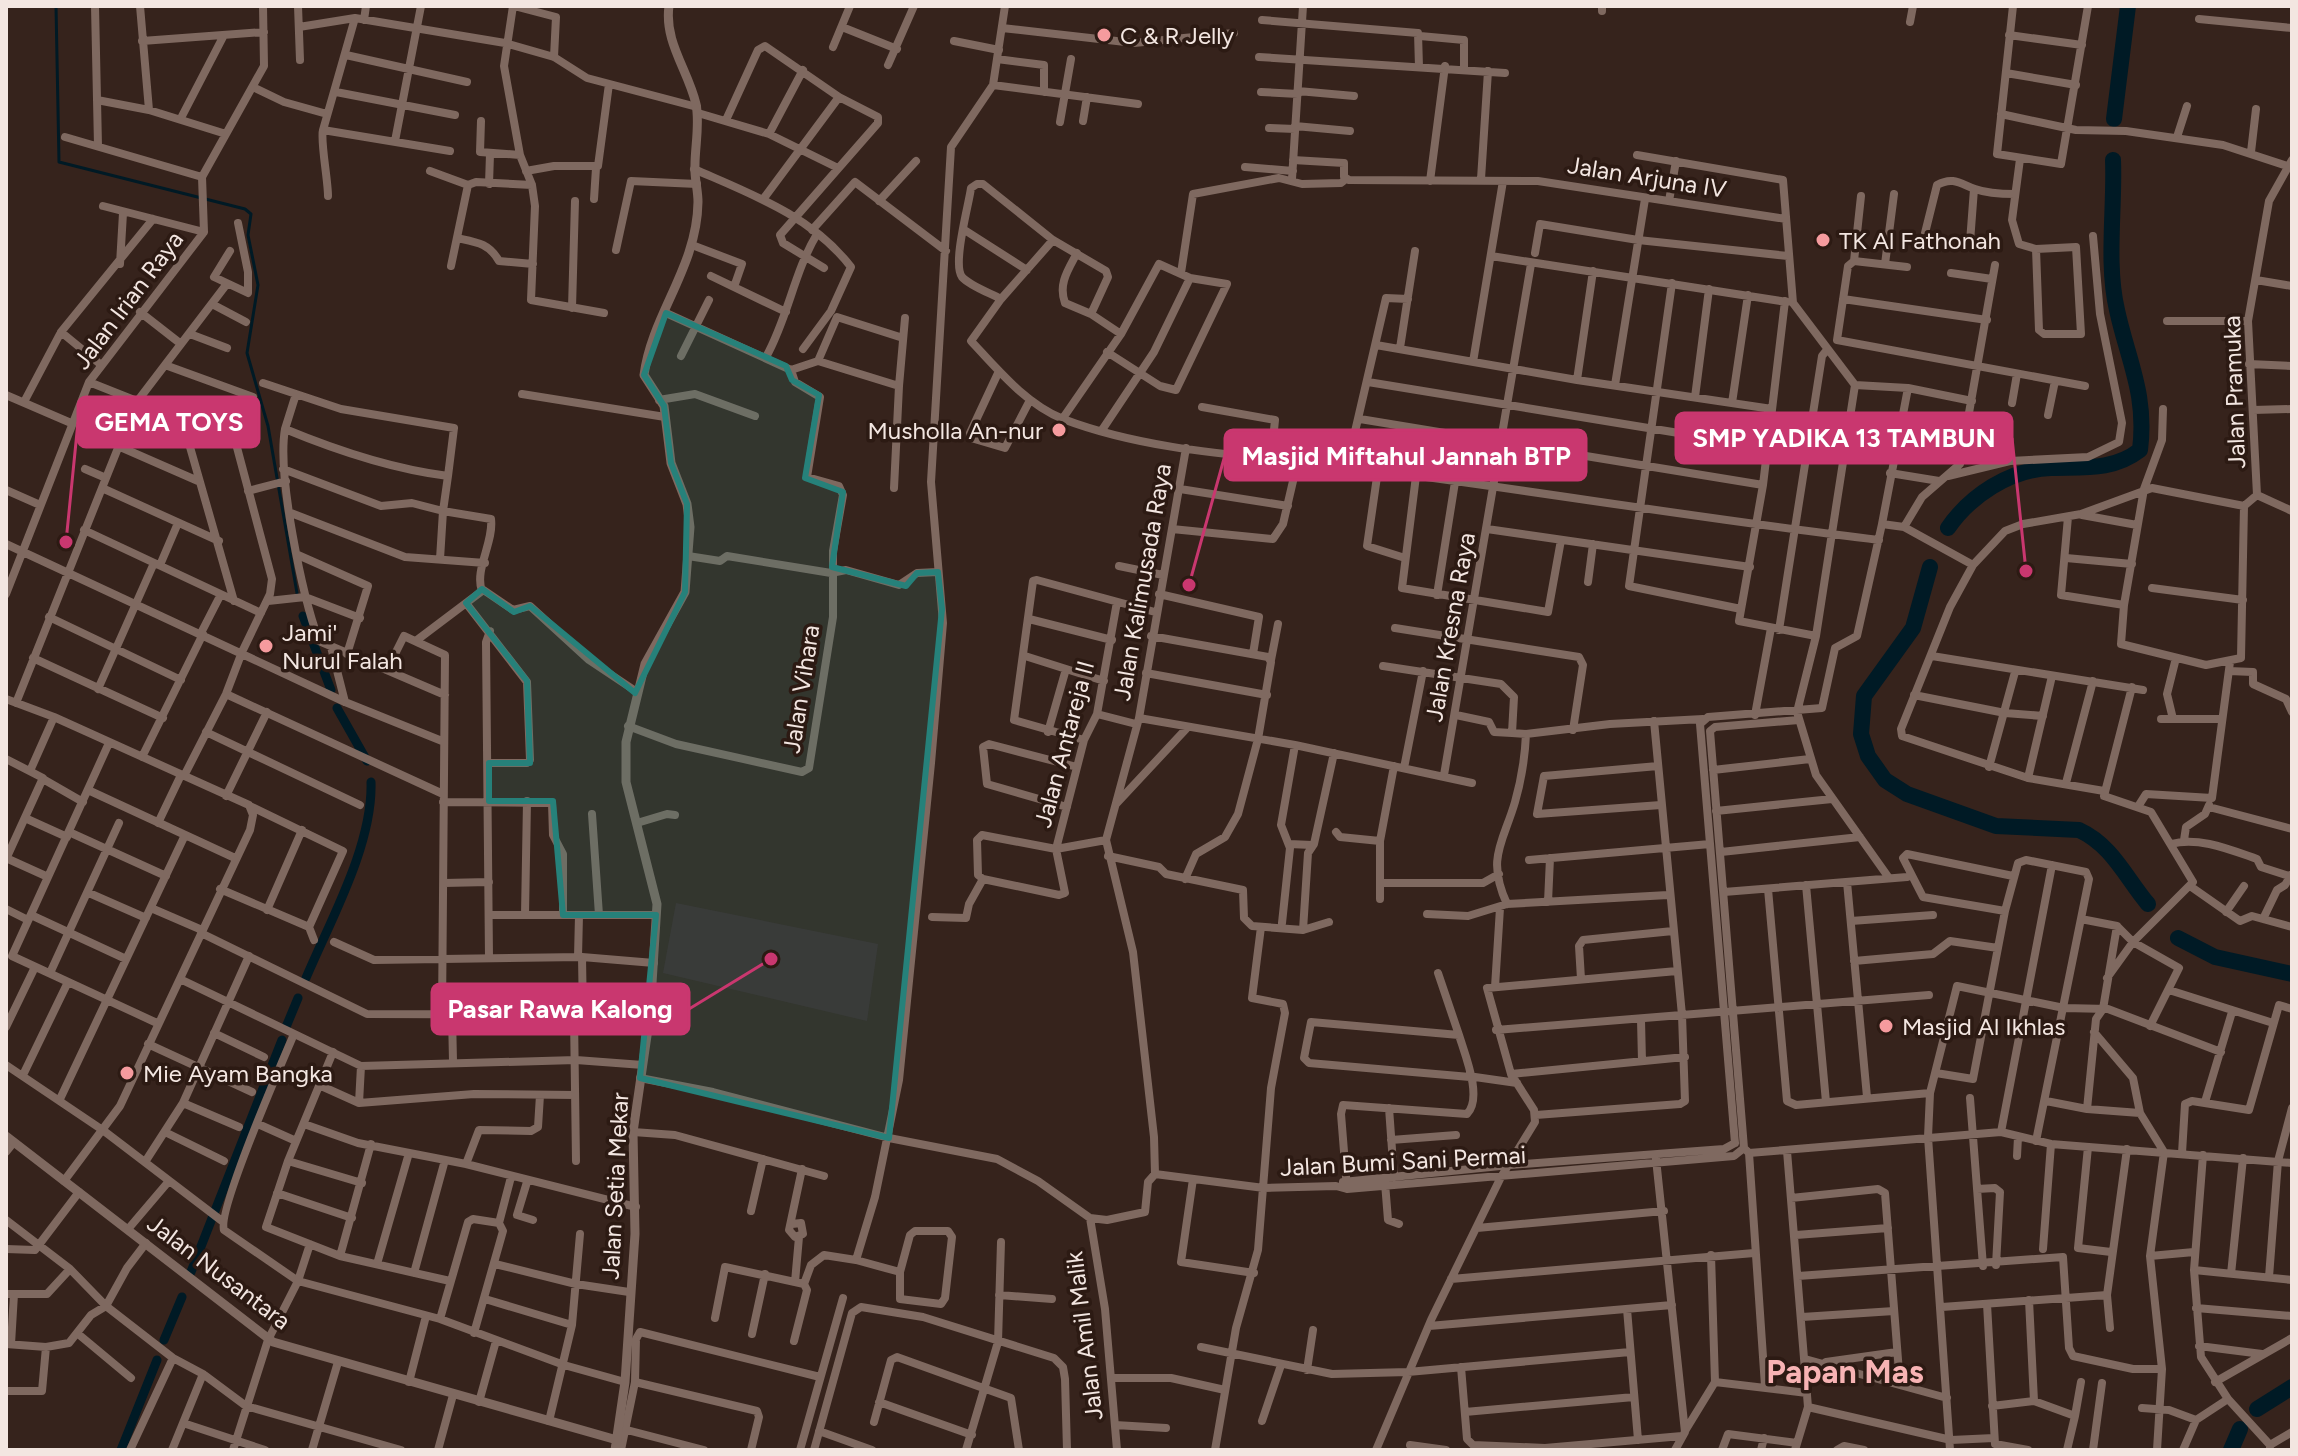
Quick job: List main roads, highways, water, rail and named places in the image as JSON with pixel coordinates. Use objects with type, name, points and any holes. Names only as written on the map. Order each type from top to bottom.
[{"type":"waterway","points":[[56,6],[59,162],[245,209],[251,214],[248,235],[258,285],[247,353],[268,426],[297,593]]},
{"type":"waterway","points":[[2114,119],[2128,6]]},
{"type":"waterway","points":[[1948,528],[1979,495],[2006,479],[2036,470],[2108,465],[2140,450],[2139,395],[2117,310],[2112,273],[2113,160]]},
{"type":"waterway","points":[[1930,567],[1913,628],[1864,696],[1861,734],[1868,756],[1885,780],[1907,794],[1996,826],[2079,830],[2091,836],[2110,853],[2148,904]]},
{"type":"waterway","points":[[303,616],[331,690]]},
{"type":"waterway","points":[[337,708],[367,761]]},
{"type":"waterway","points":[[306,978],[358,857],[370,806],[371,782]]},
{"type":"waterway","points":[[2178,938],[2215,957],[2292,974]]},
{"type":"waterway","points":[[286,1027],[298,998]]},
{"type":"waterway","points":[[191,1272],[282,1040]]},
{"type":"waterway","points":[[164,1340],[182,1297]]},
{"type":"waterway","points":[[121,1450],[157,1360]]},
{"type":"waterway","points":[[2257,1409],[2292,1387]]},
{"type":"waterway","points":[[2231,1450],[2240,1429]]},
{"type":"place","name":"C & R Jelly","points":[[1104,35]]},
{"type":"place","name":"TK Al Fathonah","points":[[1823,240]]},
{"type":"place","name":"Musholla An-nur","points":[[1059,430]]},
{"type":"place","name":"GEMA TOYS","points":[[66,542]]},
{"type":"place","name":"SMP YADIKA 13 TAMBUN","points":[[2026,571]]},
{"type":"place","name":"Masjid Miftahul Jannah BTP","points":[[1189,585]]},
{"type":"place","name":"Jami' Nurul Falah","points":[[266,646]]},
{"type":"place","name":"Pasar Rawa Kalong","points":[[771,959]]},
{"type":"place","name":"Masjid Al Ikhlas","points":[[1886,1026]]},
{"type":"place","name":"Mie Ayam Bangka","points":[[127,1073]]},
{"type":"district","name":"Papan Mas","points":[[1845,1372]]}]
